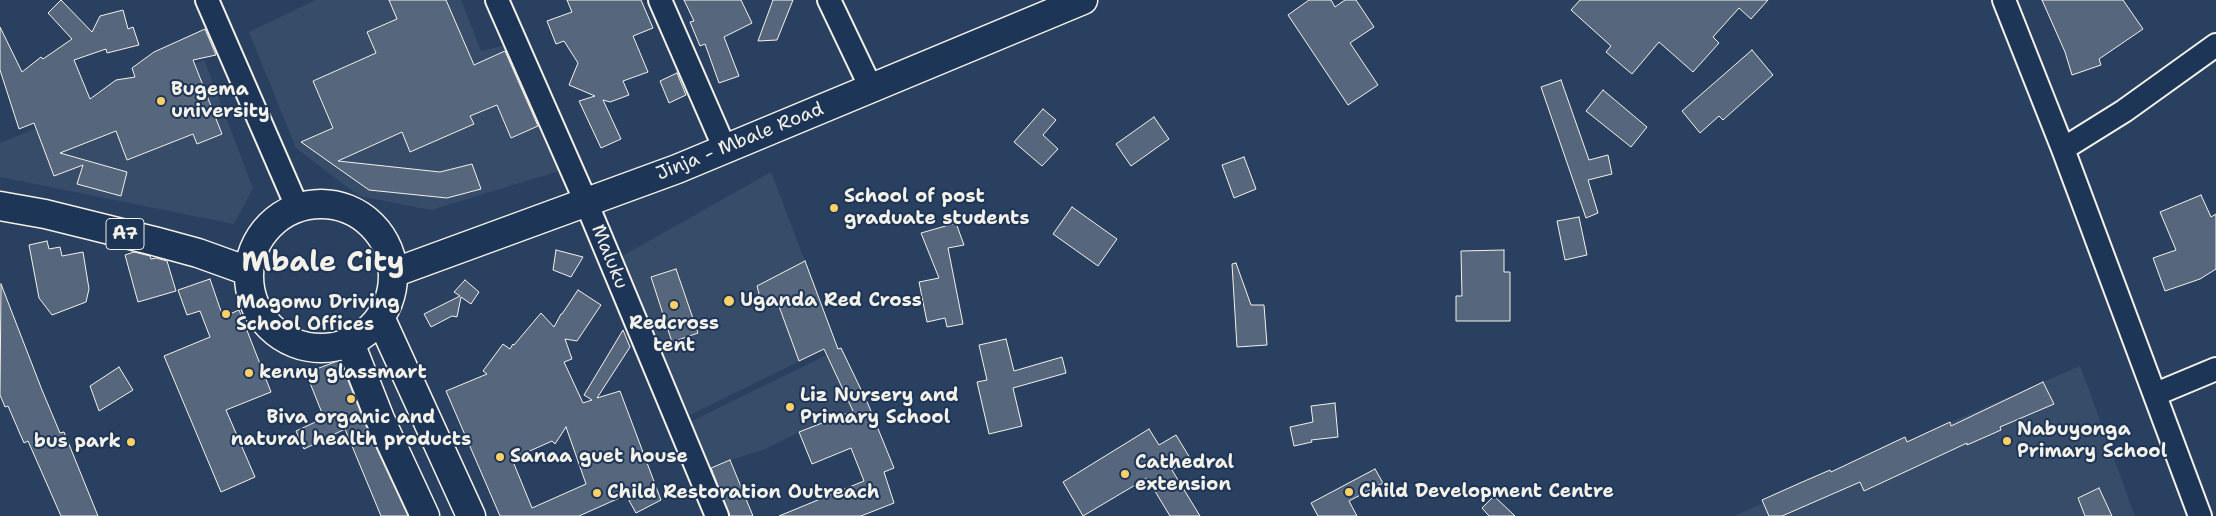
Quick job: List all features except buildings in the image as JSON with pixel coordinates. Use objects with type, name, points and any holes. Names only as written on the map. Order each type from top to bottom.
[{"type":"main road","name":"Jinja - Mbale Road","points":[[393,273],[677,169],[1083,0]]},
{"type":"main road","points":[[318,204],[336,206],[359,215],[378,232],[387,248],[393,273],[391,294],[380,317],[350,343],[314,349],[289,342],[269,328],[258,312],[249,288],[248,271],[260,237],[278,219],[298,208],[318,204]]},
{"type":"main road","name":"A7","points":[[0,206],[45,214],[128,234],[198,253],[248,271]]},
{"type":"main road","points":[[380,317],[471,516]]},
{"type":"main road","points":[[350,343],[380,419],[425,516]]},
{"type":"street","points":[[207,0],[298,208]]},
{"type":"street","name":"Maluku","points":[[497,0],[586,202],[717,516]]},
{"type":"street","points":[[660,0],[724,149]]},
{"type":"street","points":[[829,0],[871,88]]},
{"type":"street","points":[[2004,0],[2063,149],[2200,516]]},
{"type":"street","points":[[2063,149],[2124,111],[2216,45]]},
{"type":"street","points":[[2156,394],[2216,369]]},
{"type":"shaded area","points":[[316,0],[461,0],[481,51],[515,43],[562,170],[431,210],[359,196],[296,148],[249,32]]},
{"type":"shaded area","name":"Bugema university","points":[[204,60],[253,188],[234,224],[0,177],[0,143]]},
{"type":"shaded area","name":"Uganda Red Cross","points":[[771,172],[836,343],[690,415],[619,258]]},
{"type":"shaded area","name":"Liz Nursery and Primary School","points":[[841,348],[868,404],[799,432],[765,449],[709,467],[686,424]]},
{"type":"shaded area","name":"Nabuyonga Primary School","points":[[2080,366],[2135,516],[1734,516]]},
{"type":"place","name":"Bugema university","points":[[161,101]]},
{"type":"place","name":"School of post graduate students","points":[[834,208]]},
{"type":"place","name":"Uganda Red Cross","points":[[729,301]]},
{"type":"place","name":"Redcross tent","points":[[674,305]]},
{"type":"place","name":"Magomu Driving School Offices","points":[[226,314]]},
{"type":"place","name":"kenny glassmart","points":[[249,373]]},
{"type":"place","name":"Biva organic and natural health products","points":[[351,399]]},
{"type":"place","name":"Liz Nursery and Primary School","points":[[790,407]]},
{"type":"place","name":"Nabuyonga Primary School","points":[[2007,441]]},
{"type":"place","name":"bus park","points":[[131,442]]},
{"type":"place","name":"Sanaa guet house","points":[[500,457]]},
{"type":"place","name":"Cathedral extension","points":[[1125,474]]},
{"type":"place","name":"Child Development Centre","points":[[1349,492]]},
{"type":"place","name":"Child Restoration Outreach","points":[[597,493]]},
{"type":"district","name":"Mbale City","points":[[323,263]]}]
